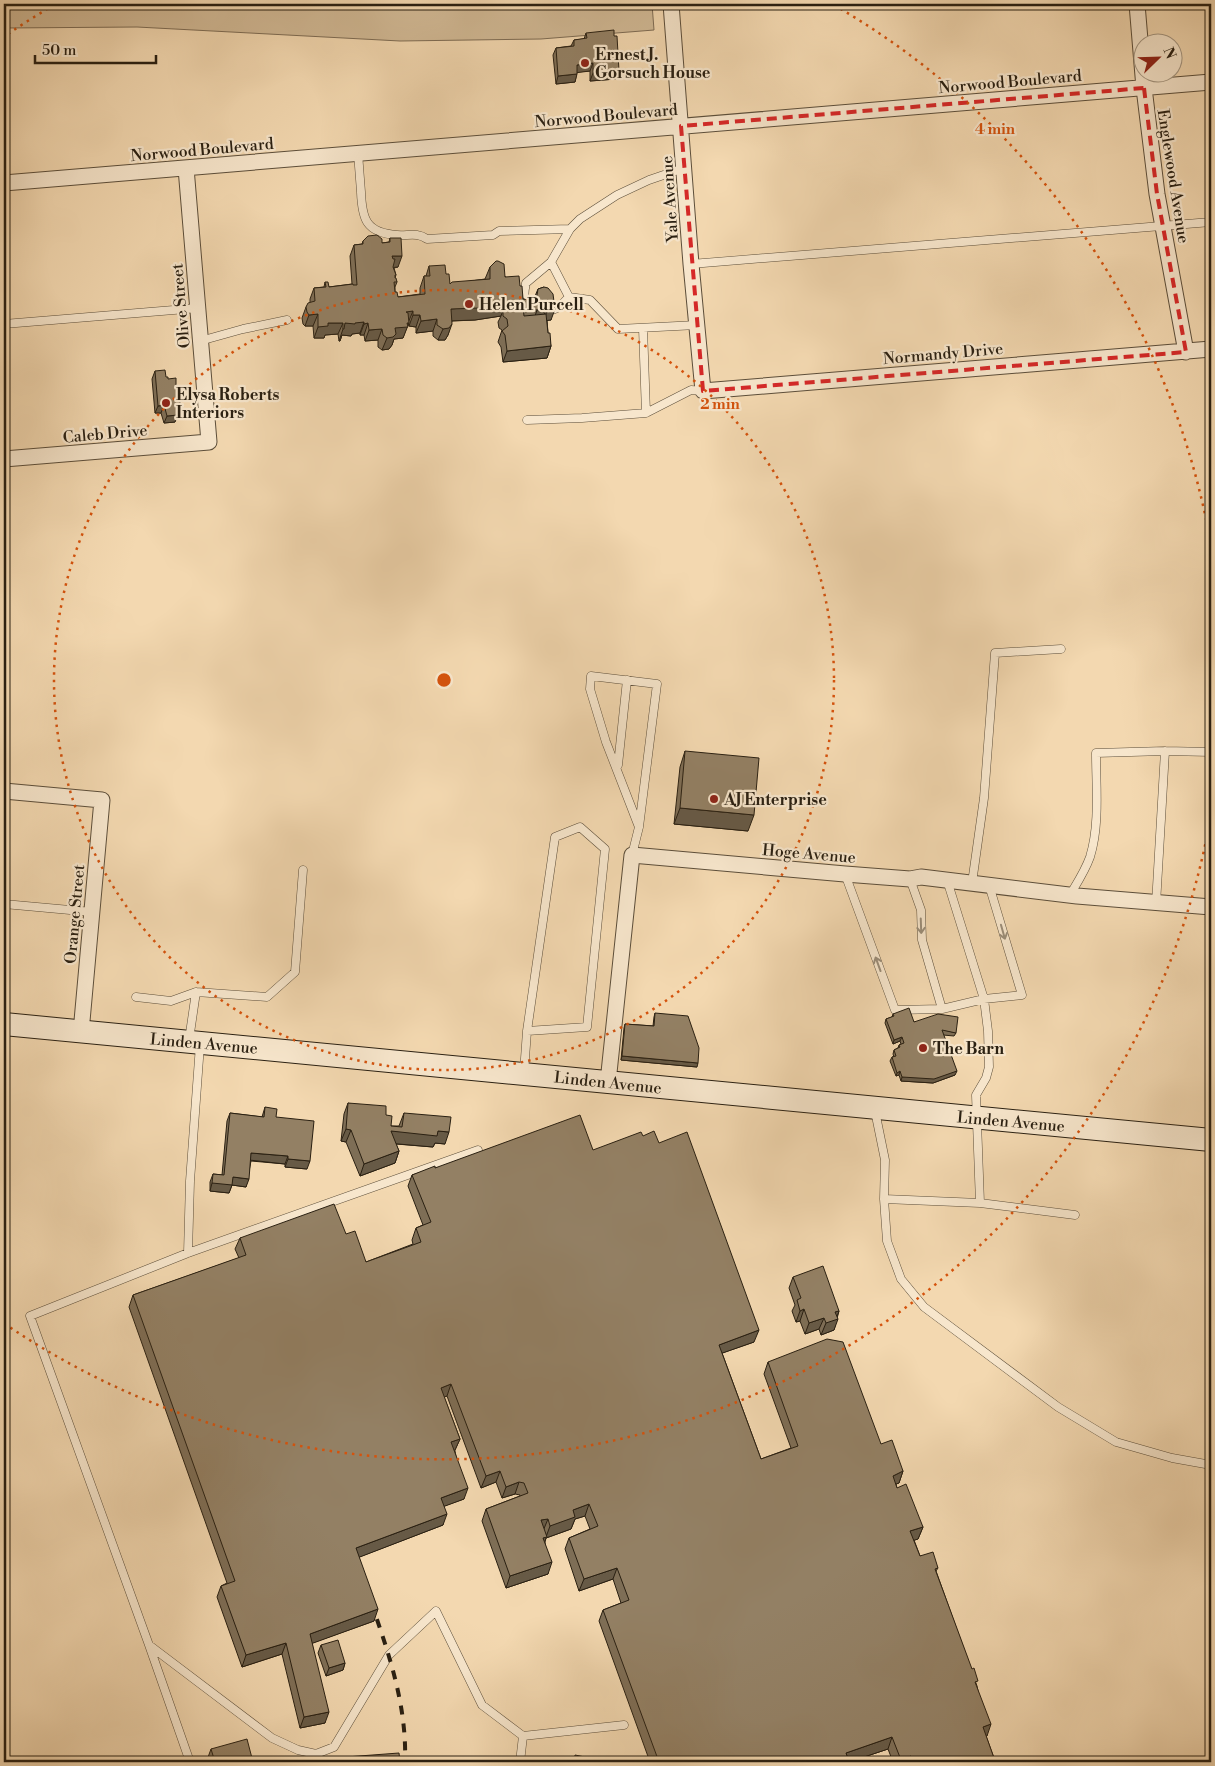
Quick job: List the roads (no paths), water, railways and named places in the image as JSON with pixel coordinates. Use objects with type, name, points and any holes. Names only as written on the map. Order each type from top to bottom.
[{"type":"street","name":"Yale Avenue","points":[[671,4],[703,391]]},
{"type":"street","name":"Englewood Avenue","points":[[1137,4],[1144,88],[1157,194],[1186,352]]},
{"type":"street","name":"Norwood Boulevard","points":[[4,183],[1211,82]]},
{"type":"street","name":"Olive Street","points":[[186,168],[208,442]]},
{"type":"street","name":"Normandy Drive","points":[[703,391],[1211,349]]},
{"type":"street","name":"Caleb Drive","points":[[4,459],[208,442]]},
{"type":"street","name":"Orange Street","points":[[4,791],[102,800],[81,1032]]},
{"type":"street","name":"Hoge Avenue","points":[[632,854],[844,874],[910,879],[921,877],[1070,895],[1211,908]]},
{"type":"street","points":[[608,1082],[632,854]]},
{"type":"street","name":"Linden Avenue","points":[[4,1024],[1211,1140]]},
{"type":"lane","points":[[358,153],[362,211],[365,220],[379,232],[397,235],[421,235],[427,239],[493,235],[499,231],[570,229]]},
{"type":"lane","points":[[532,309],[526,302],[524,293],[526,283],[551,262],[570,229],[580,219],[617,195],[649,180],[684,168]]},
{"type":"lane","points":[[691,264],[1211,222]]},
{"type":"lane","points":[[551,262],[568,297]]},
{"type":"lane","points":[[550,310],[561,306],[568,297]]},
{"type":"lane","points":[[568,297],[590,300],[618,329],[697,325]]},
{"type":"lane","points":[[4,324],[198,308]]},
{"type":"lane","points":[[200,341],[243,329],[287,320]]},
{"type":"lane","points":[[643,328],[646,413]]},
{"type":"lane","points":[[527,420],[646,413],[691,390],[703,391]]},
{"type":"lane","points":[[972,883],[984,798],[995,653],[1061,649]]},
{"type":"lane","points":[[632,854],[639,827],[656,684],[591,676],[590,689],[606,742],[639,827]]},
{"type":"lane","points":[[617,768],[627,680]]},
{"type":"lane","points":[[1156,904],[1165,751]]},
{"type":"lane","points":[[1070,895],[1090,857],[1096,824],[1096,753],[1211,752]]},
{"type":"lane","points":[[524,1074],[528,1030],[555,837],[580,827],[606,849],[587,1027],[528,1030]]},
{"type":"lane","points":[[136,997],[171,1001],[196,992],[267,997],[295,972],[303,870]]},
{"type":"lane","points":[[844,874],[894,1010],[942,1009],[984,999],[1022,995],[989,885]]},
{"type":"lane","points":[[910,879],[921,910],[922,940],[942,1009]]},
{"type":"lane","points":[[947,880],[984,999],[988,1032],[989,1067],[986,1078],[976,1096],[980,1203]]},
{"type":"lane","points":[[4,904],[92,912]]},
{"type":"lane","points":[[188,1253],[196,992]]},
{"type":"lane","points":[[875,1109],[885,1160],[884,1199],[887,1241],[901,1279],[924,1307],[1058,1407],[1116,1442],[1172,1458],[1211,1465]]},
{"type":"lane","points":[[190,1762],[30,1316],[188,1253],[478,1150]]},
{"type":"lane","points":[[884,1199],[980,1203],[1074,1215]]},
{"type":"lane","points":[[149,1644],[272,1738],[298,1750],[316,1754],[334,1747],[389,1655],[436,1611],[482,1705],[523,1736],[624,1725]]},
{"type":"lane","points":[[520,1762],[523,1736]]},
{"type":"railway","points":[[371,1602],[396,1680],[403,1721],[405,1762]]},
{"type":"place","name":"Ernest J. Gorsuch House","points":[[585,63]]},
{"type":"place","name":"Helen Purcell","points":[[469,304]]},
{"type":"place","name":"Elysa Roberts Interiors","points":[[166,403]]},
{"type":"place","name":"AJ Enterprise","points":[[714,799]]},
{"type":"place","name":"The Barn","points":[[923,1048]]}]
